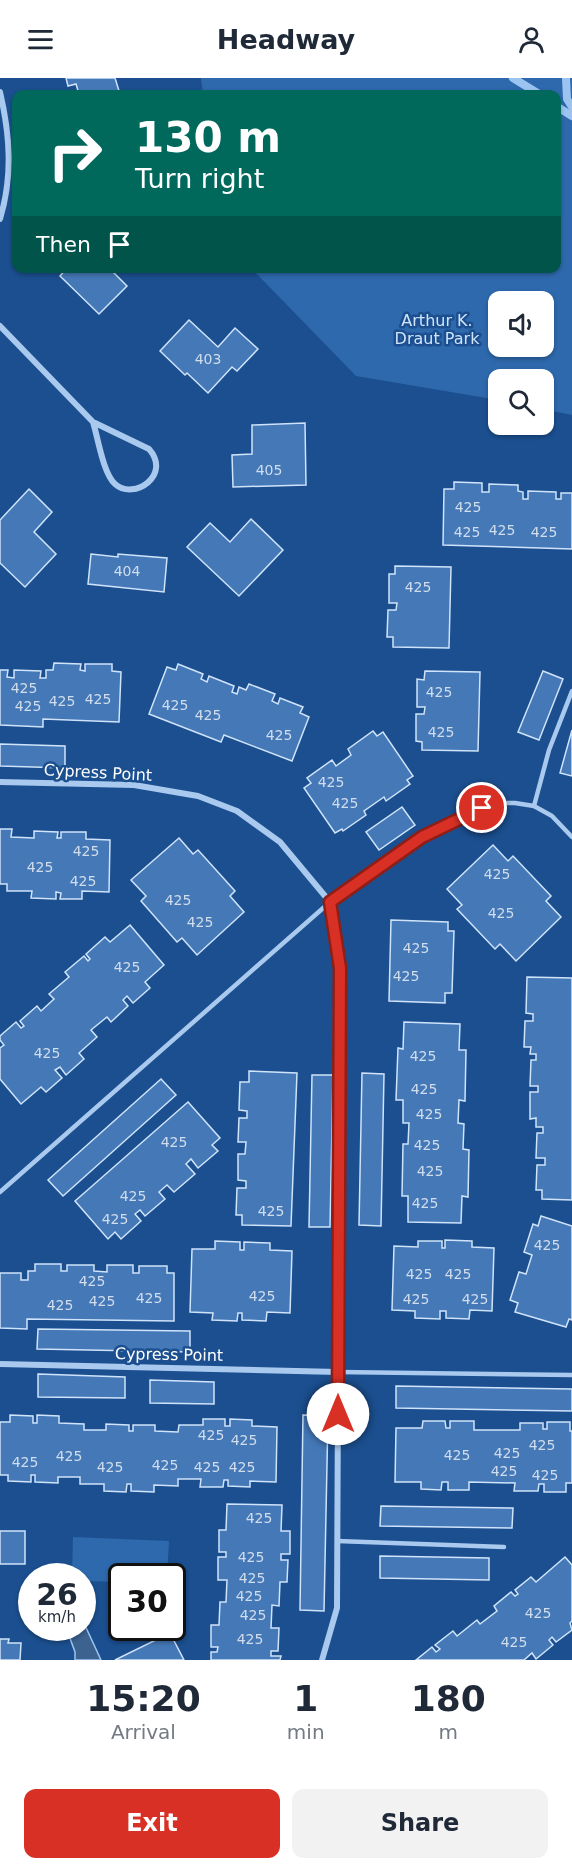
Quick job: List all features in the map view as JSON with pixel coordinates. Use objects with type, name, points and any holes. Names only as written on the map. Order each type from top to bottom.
[{"type":"street","points":[[0,92],[7,123],[9,179],[0,219]]},
{"type":"street","points":[[0,326],[93,422],[149,449],[156,456],[158,466],[153,478],[144,486],[134,489],[122,488],[115,484],[107,472],[93,422]]},
{"type":"street","name":"Cypress Point","points":[[0,782],[134,785],[198,795],[237,811],[280,842],[330,902]]},
{"type":"street","points":[[322,1660],[337,1608],[340,968],[330,902]]},
{"type":"street","name":"Cypress Point","points":[[0,1364],[338,1372]]},
{"type":"lane","points":[[534,806],[549,750],[572,691]]},
{"type":"lane","points":[[0,1192],[330,902],[422,837],[470,812],[493,803],[515,803],[534,806],[552,816],[572,837]]},
{"type":"lane","points":[[338,1372],[572,1375]]},
{"type":"lane","points":[[337,1541],[504,1547]]},
{"type":"green space","name":"Arthur K. Draut Park","points":[[201,78],[572,78],[572,415],[554,411],[554,369],[488,369],[488,398],[356,376],[256,273],[561,273],[561,90],[202,90]]},
{"type":"green space","points":[[73,1537],[169,1541],[168,1563],[108,1563],[108,1582],[96,1581],[96,1563],[72,1563]]},
{"type":"shaded area","points":[[71,1641],[92,1641],[101,1660],[75,1660]]},
{"type":"building","points":[[66,78],[115,78],[119,90],[78,90],[76,84],[68,86]]},
{"type":"building","points":[[63,273],[114,273],[127,286],[99,314],[60,276]]},
{"type":"building","points":[[189,320],[218,347],[235,328],[258,349],[237,371],[232,367],[208,393],[160,351]]},
{"type":"building","points":[[305,423],[306,485],[233,487],[232,455],[252,454],[252,425]]},
{"type":"building","points":[[454,482],[482,483],[482,492],[489,492],[489,484],[518,485],[518,491],[523,492],[523,499],[528,499],[528,491],[556,492],[556,499],[561,499],[561,493],[572,493],[572,549],[443,545],[444,489],[454,489]]},
{"type":"building","points":[[29,489],[52,512],[34,532],[56,554],[25,587],[0,563],[0,520]]},
{"type":"building","points":[[251,519],[283,550],[239,596],[187,547],[210,523],[230,542]]},
{"type":"building","points":[[91,554],[167,558],[164,592],[88,584]]},
{"type":"building","points":[[395,566],[451,567],[449,648],[393,647],[393,637],[387,637],[388,610],[396,610],[397,603],[389,603],[389,574],[395,574]]},
{"type":"building","points":[[54,663],[81,664],[80,670],[85,671],[85,664],[112,664],[112,671],[121,672],[119,722],[43,719],[43,727],[0,725],[0,670],[8,670],[7,677],[14,678],[14,670],[41,671],[40,678],[46,678],[46,670],[53,670]]},
{"type":"building","points":[[178,664],[203,674],[201,679],[207,682],[209,676],[234,686],[232,692],[237,694],[239,687],[246,690],[249,684],[275,694],[272,701],[278,704],[280,698],[303,707],[300,713],[309,717],[292,761],[224,735],[221,742],[149,714],[167,667],[176,670]]},
{"type":"building","points":[[425,671],[480,672],[478,751],[422,750],[422,742],[416,741],[416,714],[424,714],[425,707],[417,707],[417,679],[424,680]]},
{"type":"building","points":[[543,671],[563,679],[539,740],[518,732]]},
{"type":"building","points":[[572,730],[572,776],[560,773]]},
{"type":"building","points":[[373,731],[377,736],[383,732],[413,776],[407,780],[410,784],[386,801],[384,797],[364,811],[366,815],[343,831],[342,829],[335,833],[304,788],[311,783],[307,778],[332,760],[336,766],[351,755],[348,749]]},
{"type":"building","points":[[0,744],[65,746],[65,768],[0,766]]},
{"type":"building","points":[[402,807],[415,825],[379,850],[366,832]]},
{"type":"building","points":[[0,829],[12,829],[11,837],[34,838],[34,831],[58,832],[57,838],[61,838],[61,832],[86,832],[86,839],[110,840],[109,892],[82,891],[82,899],[60,899],[61,893],[56,892],[56,899],[31,898],[32,891],[7,891],[7,884],[0,884]]},
{"type":"building","points":[[179,838],[193,854],[198,850],[235,891],[230,896],[244,912],[197,955],[182,938],[177,942],[141,901],[146,896],[131,880]]},
{"type":"building","points":[[493,845],[508,861],[513,856],[551,896],[546,901],[561,917],[516,961],[500,944],[495,949],[457,909],[462,905],[447,889]]},
{"type":"building","points":[[391,920],[448,922],[448,931],[454,931],[452,993],[445,993],[445,1003],[389,1001]]},
{"type":"building","points":[[130,925],[164,965],[145,982],[150,988],[133,1003],[127,996],[123,1000],[128,1006],[111,1022],[107,1017],[91,1030],[97,1037],[79,1053],[84,1059],[66,1075],[60,1067],[55,1070],[62,1078],[46,1092],[41,1087],[21,1104],[0,1079],[0,1048],[4,1045],[0,1036],[16,1022],[21,1028],[24,1026],[20,1021],[37,1006],[41,1011],[54,999],[49,994],[69,977],[65,972],[84,956],[88,961],[90,959],[86,954],[105,937],[110,942]]},
{"type":"building","points":[[527,977],[572,978],[572,1200],[542,1199],[542,1190],[536,1190],[537,1165],[545,1165],[545,1158],[536,1158],[537,1133],[543,1133],[543,1127],[536,1127],[536,1118],[530,1119],[530,1092],[538,1092],[538,1086],[530,1086],[531,1060],[536,1060],[536,1054],[530,1054],[531,1047],[524,1047],[525,1021],[533,1021],[533,1014],[526,1013]]},
{"type":"building","points":[[404,1022],[460,1024],[459,1050],[466,1050],[465,1101],[459,1100],[458,1123],[464,1124],[463,1149],[469,1150],[468,1197],[462,1196],[461,1223],[408,1222],[408,1196],[402,1196],[403,1144],[408,1144],[409,1123],[403,1123],[403,1100],[396,1100],[398,1048],[403,1049]]},
{"type":"building","points":[[249,1071],[297,1073],[291,1226],[242,1225],[242,1215],[236,1215],[237,1188],[246,1188],[246,1181],[238,1180],[238,1154],[245,1154],[246,1142],[238,1142],[239,1118],[247,1118],[247,1111],[239,1110],[240,1082],[249,1082]]},
{"type":"building","points":[[362,1073],[384,1074],[381,1226],[359,1225]]},
{"type":"building","points":[[312,1075],[333,1075],[330,1227],[309,1227]]},
{"type":"building","points":[[161,1079],[176,1095],[63,1196],[48,1180]]},
{"type":"building","points":[[188,1102],[220,1138],[212,1145],[218,1151],[198,1168],[191,1159],[186,1164],[195,1174],[174,1192],[167,1185],[159,1192],[165,1199],[145,1216],[140,1210],[135,1214],[141,1221],[121,1239],[115,1232],[108,1239],[75,1201]]},
{"type":"building","points":[[541,1216],[572,1226],[572,1320],[569,1319],[566,1327],[515,1312],[518,1303],[510,1300],[519,1272],[526,1274],[532,1255],[524,1252],[533,1224],[538,1226]]},
{"type":"building","points":[[445,1240],[472,1241],[472,1247],[494,1248],[492,1311],[470,1310],[469,1319],[446,1318],[446,1311],[440,1311],[440,1319],[415,1318],[415,1311],[392,1310],[394,1246],[418,1247],[418,1241],[442,1241],[442,1248],[445,1248]]},
{"type":"building","points":[[215,1241],[240,1242],[240,1250],[244,1250],[244,1242],[270,1243],[270,1250],[292,1251],[290,1313],[267,1312],[266,1321],[242,1320],[242,1313],[238,1313],[237,1321],[212,1320],[213,1313],[190,1312],[192,1249],[215,1249]]},
{"type":"building","points":[[35,1264],[61,1264],[61,1271],[67,1271],[67,1265],[94,1265],[94,1271],[107,1272],[107,1265],[133,1265],[133,1273],[139,1273],[139,1266],[167,1266],[167,1273],[174,1273],[174,1321],[27,1319],[27,1329],[0,1328],[0,1273],[21,1273],[21,1280],[28,1280],[28,1271],[35,1271]]},
{"type":"building","points":[[38,1329],[190,1331],[190,1352],[37,1349]]},
{"type":"building","points":[[38,1374],[125,1377],[125,1398],[38,1397]]},
{"type":"building","points":[[150,1380],[214,1382],[214,1404],[150,1403]]},
{"type":"building","points":[[396,1386],[572,1389],[572,1411],[396,1408]]},
{"type":"building","points":[[10,1415],[33,1416],[33,1423],[37,1423],[37,1415],[59,1416],[59,1423],[84,1424],[84,1430],[106,1430],[106,1424],[129,1425],[129,1431],[133,1431],[133,1425],[155,1425],[155,1431],[178,1432],[179,1425],[203,1425],[203,1419],[225,1419],[225,1426],[230,1426],[230,1419],[252,1420],[252,1426],[277,1427],[276,1482],[250,1481],[250,1487],[228,1486],[228,1480],[224,1480],[223,1487],[200,1487],[201,1479],[178,1479],[178,1486],[154,1485],[154,1492],[131,1491],[131,1484],[127,1484],[126,1492],[104,1491],[104,1484],[80,1484],[80,1477],[58,1477],[58,1483],[35,1482],[35,1475],[31,1475],[31,1482],[8,1481],[8,1475],[0,1475],[0,1422],[10,1422]]},
{"type":"building","points":[[303,1415],[328,1416],[324,1611],[300,1610]]},
{"type":"building","points":[[423,1421],[445,1421],[446,1428],[450,1428],[450,1421],[474,1421],[474,1430],[520,1430],[520,1423],[543,1423],[543,1429],[547,1429],[547,1422],[570,1422],[572,1483],[566,1483],[566,1492],[544,1492],[544,1484],[539,1484],[538,1491],[514,1491],[515,1483],[469,1482],[469,1490],[448,1490],[448,1482],[442,1482],[441,1490],[421,1489],[421,1482],[395,1482],[396,1428],[422,1428]]},
{"type":"building","points":[[227,1504],[282,1505],[281,1531],[290,1531],[290,1554],[281,1554],[281,1560],[288,1560],[287,1582],[280,1582],[279,1606],[272,1605],[271,1628],[279,1628],[278,1651],[271,1651],[271,1656],[281,1656],[280,1660],[211,1660],[211,1652],[217,1652],[218,1647],[211,1647],[211,1625],[219,1625],[220,1602],[226,1602],[227,1580],[218,1580],[218,1557],[226,1557],[226,1552],[219,1552],[219,1530],[226,1530]]},
{"type":"building","points":[[381,1506],[513,1508],[512,1528],[380,1526]]},
{"type":"building","points":[[0,1531],[25,1531],[25,1563],[0,1564]]},
{"type":"building","points":[[380,1556],[489,1558],[489,1580],[380,1578]]},
{"type":"building","points":[[565,1557],[572,1565],[572,1621],[570,1623],[572,1630],[556,1642],[552,1637],[549,1640],[553,1645],[536,1659],[532,1653],[524,1660],[416,1660],[432,1647],[436,1652],[440,1649],[435,1645],[453,1631],[457,1636],[477,1620],[480,1624],[497,1611],[494,1606],[511,1592],[515,1596],[518,1594],[515,1590],[531,1577],[536,1582]]},
{"type":"building","points":[[0,1639],[9,1639],[8,1643],[21,1643],[20,1660],[0,1660]]},
{"type":"building","points":[[154,1641],[174,1641],[184,1660],[115,1660]]},
{"type":"waterway","points":[[513,78],[532,90]]},
{"type":"waterway","points":[[566,78],[567,99],[572,107]]},
{"type":"waterway","points":[[561,109],[572,116]]},
{"type":"route","points":[[338,1414],[340,968],[330,902],[422,837],[482,808]]}]
